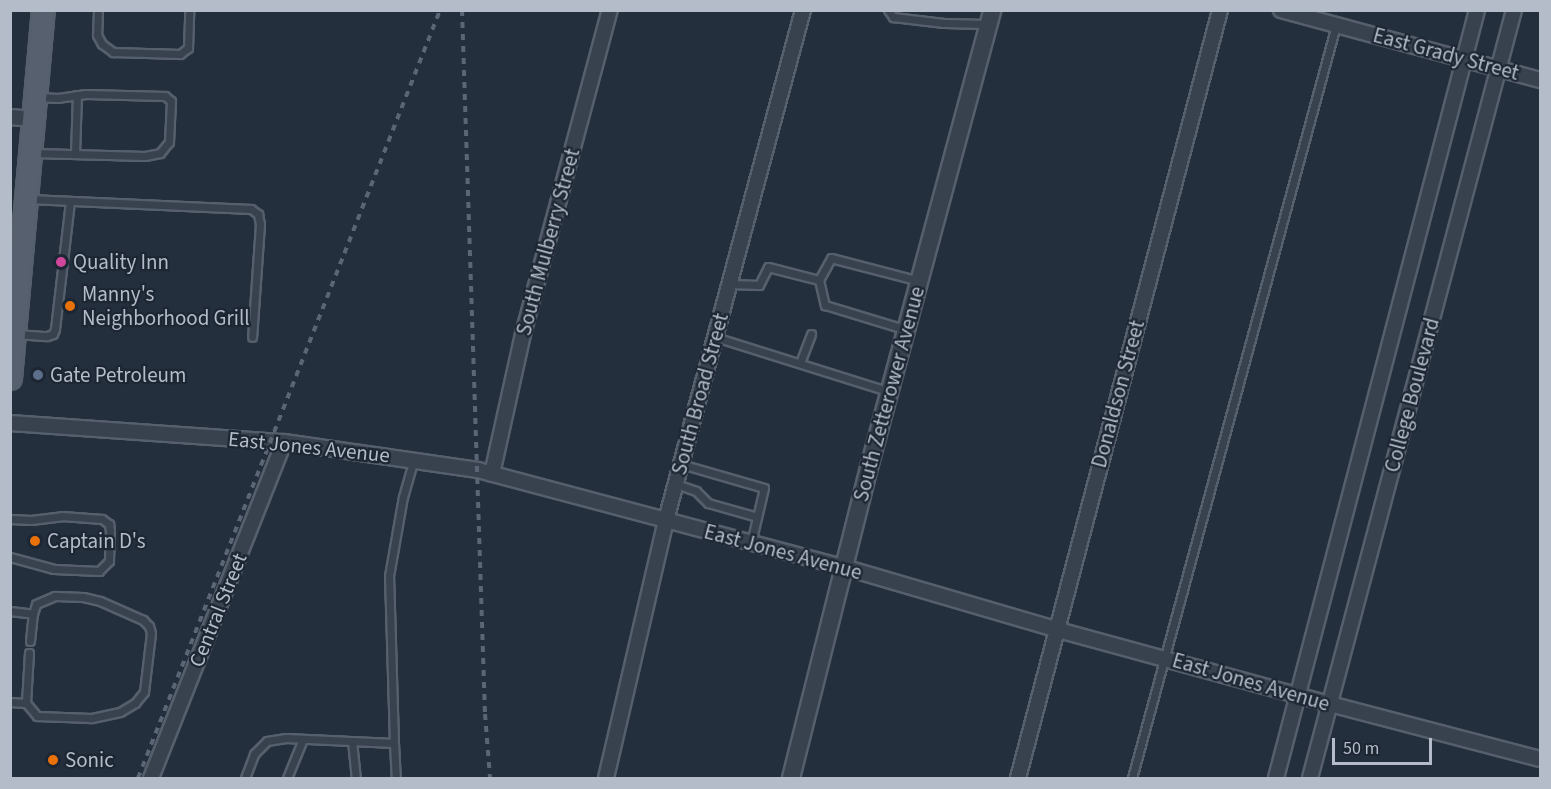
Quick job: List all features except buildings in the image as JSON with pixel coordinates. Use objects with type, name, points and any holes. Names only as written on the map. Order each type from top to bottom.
[{"type":"main road","points":[[10,378],[43,10]]},
{"type":"street","name":"South Mulberry Street","points":[[492,474],[523,334],[610,10]]},
{"type":"street","name":"South Broad Street","points":[[606,778],[666,520],[803,10]]},
{"type":"street","name":"Donaldson Street","points":[[1018,778],[1055,629],[1220,10]]},
{"type":"street","name":"East Grady Street","points":[[1281,10],[1540,80]]},
{"type":"street","name":"College Boulevard","points":[[1276,778],[1477,10]]},
{"type":"street","name":"College Boulevard","points":[[1310,778],[1514,10]]},
{"type":"street","name":"South Zetterower Avenue","points":[[791,778],[843,567],[990,17]]},
{"type":"street","points":[[10,117],[34,119]]},
{"type":"street","name":"East Jones Avenue","points":[[10,423],[284,442],[414,459],[492,474],[843,567],[1055,629],[1540,759]]},
{"type":"street","name":"Central Street","points":[[151,778],[284,442]]},
{"type":"lane","points":[[98,10],[97,35],[102,44],[113,52],[180,54],[188,48],[189,10]]},
{"type":"lane","points":[[888,10],[893,16],[944,23],[990,17]]},
{"type":"lane","points":[[1132,778],[1335,25]]},
{"type":"lane","points":[[31,153],[145,156],[160,153],[169,142],[171,101],[165,96],[148,94],[77,95],[36,98]]},
{"type":"lane","points":[[75,154],[77,95]]},
{"type":"lane","points":[[27,199],[250,209],[258,214],[252,337]]},
{"type":"lane","points":[[13,333],[47,336],[53,334],[70,201]]},
{"type":"lane","points":[[906,330],[825,305],[819,280],[831,258],[919,281]]},
{"type":"lane","points":[[730,284],[759,285],[768,267],[819,280]]},
{"type":"lane","points":[[800,363],[812,334]]},
{"type":"lane","points":[[716,337],[890,392]]},
{"type":"lane","points":[[396,778],[389,576],[404,497],[414,459]]},
{"type":"lane","points":[[681,464],[764,488],[751,543]]},
{"type":"lane","points":[[676,484],[696,491],[708,503],[757,517]]},
{"type":"lane","points":[[10,519],[31,520],[62,516],[102,519],[109,524],[110,531],[109,561],[99,571],[54,569],[10,557]]},
{"type":"lane","points":[[29,653],[26,703],[30,711],[37,716],[91,718],[120,712],[135,703],[144,692],[151,633],[143,620],[100,600],[55,596],[36,604],[30,641]]},
{"type":"lane","points":[[10,611],[33,614]]},
{"type":"lane","points":[[10,702],[26,703]]},
{"type":"lane","points":[[245,778],[254,754],[267,741],[303,739],[394,743]]},
{"type":"lane","points":[[287,778],[303,739]]},
{"type":"lane","points":[[352,741],[356,778]]},
{"type":"railway","points":[[138,778],[440,10]]},
{"type":"railway","points":[[462,10],[485,714],[490,778]]},
{"type":"place","name":"Quality Inn","points":[[61,262]]},
{"type":"place","name":"Manny's Neighborhood Grill","points":[[70,306]]},
{"type":"place","name":"Gate Petroleum","points":[[38,375]]},
{"type":"place","name":"Captain D's","points":[[35,541]]},
{"type":"place","name":"Sonic","points":[[53,760]]}]
